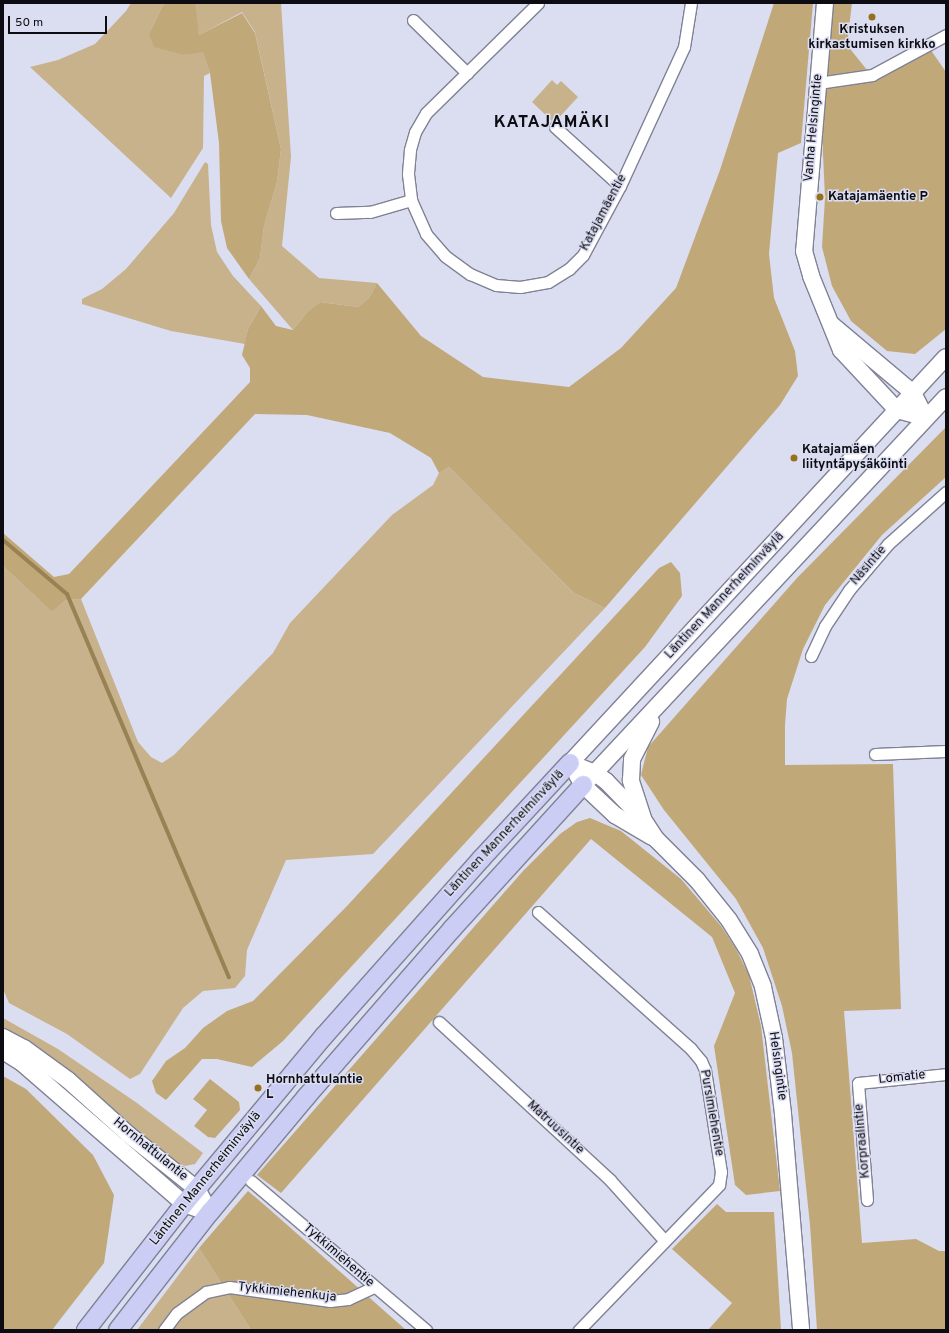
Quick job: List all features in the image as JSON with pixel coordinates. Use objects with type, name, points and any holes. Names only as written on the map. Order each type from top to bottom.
[{"type":"main road","name":"Vanha Helsingintie","points":[[825,3],[804,251],[828,321],[841,350],[896,410]]},
{"type":"main road","points":[[828,321],[913,393],[926,418]]},
{"type":"main road","name":"Läntinen Mannerheiminväylä","points":[[86,1330],[184,1204],[392,959],[570,763],[896,410],[946,358]]},
{"type":"main road","name":"Läntinen Mannerheiminväylä","points":[[118,1330],[210,1212],[306,1097],[410,977],[589,779],[946,397]]},
{"type":"main road","points":[[896,410],[926,418]]},
{"type":"main road","name":"Helsingintie","points":[[660,704],[632,759],[631,780],[643,820],[656,840],[697,880],[729,920],[750,954],[762,986],[774,1038],[783,1114],[801,1330]]},
{"type":"main road","name":"Helsingintie","points":[[570,763],[643,820]]},
{"type":"main road","name":"Helsingintie","points":[[589,779],[615,815],[656,840]]},
{"type":"main road","name":"Hornhattulantie","points":[[3,1037],[24,1048],[68,1080],[130,1135],[197,1189],[210,1212]]},
{"type":"main road","name":"Hornhattulantie","points":[[3,1051],[22,1063],[184,1204],[210,1212]]},
{"type":"street","name":"Katajamäentie","points":[[538,3],[426,113],[415,132],[410,150],[408,174],[411,200],[426,234],[445,256],[470,274],[496,285],[520,287],[548,282],[569,269],[583,255],[620,186],[684,47],[691,3]]},
{"type":"street","points":[[413,20],[467,73]]},
{"type":"street","points":[[818,83],[872,75],[946,35]]},
{"type":"street","points":[[555,127],[620,186]]},
{"type":"street","points":[[336,213],[370,212],[411,200]]},
{"type":"street","name":"Näsintie","points":[[811,656],[827,621],[849,590],[888,544],[946,492]]},
{"type":"street","points":[[875,754],[946,751]]},
{"type":"street","name":"Pursimiehentie","points":[[538,912],[691,1049],[705,1070],[721,1172],[719,1185],[664,1240],[579,1330]]},
{"type":"street","name":"Matruusintie","points":[[439,1022],[610,1180],[664,1240]]},
{"type":"street","name":"Lomatie","points":[[858,1083],[946,1074]]},
{"type":"street","name":"Korpraalintie","points":[[858,1083],[867,1200]]},
{"type":"street","name":"Tykkimiehentie","points":[[251,1181],[426,1330]]},
{"type":"street","name":"Tykkimiehenkuja","points":[[164,1330],[177,1313],[206,1292],[229,1287],[330,1301],[348,1299],[374,1287]]},
{"type":"shaded area","points":[[131,3],[164,3],[149,34],[185,55],[203,51],[210,73],[204,76],[203,148],[171,198],[30,67],[58,60],[95,44],[126,11]]},
{"type":"shaded area","points":[[164,3],[195,3],[199,35],[242,13],[255,33],[281,149],[277,182],[264,226],[260,258],[249,279],[227,248],[221,221],[219,143],[210,73],[203,52],[185,55],[154,47],[149,34]]},
{"type":"shaded area","points":[[195,3],[281,3],[291,157],[282,246],[319,278],[377,283],[369,298],[358,307],[320,302],[308,311],[293,330],[249,279],[260,258],[264,226],[277,182],[281,149],[255,32],[242,12],[199,35],[195,17]]},
{"type":"shaded area","points":[[774,3],[813,3],[801,143],[778,153],[769,254],[774,298],[795,351],[798,376],[780,405],[605,608],[574,593],[449,467],[439,473],[431,458],[390,433],[307,415],[255,414],[81,599],[66,600],[52,612],[3,566],[3,533],[54,577],[69,574],[250,382],[250,368],[242,355],[248,329],[261,306],[276,326],[293,330],[308,311],[320,302],[358,307],[369,298],[377,283],[421,336],[483,377],[569,387],[621,348],[676,288],[720,170]]},
{"type":"shaded area","points":[[833,3],[852,3],[847,45],[871,75],[928,46],[946,72],[946,329],[915,354],[887,351],[851,321],[832,286],[822,247],[825,198],[821,109]]},
{"type":"shaded area","points":[[552,80],[557,85],[561,81],[578,97],[554,123],[532,102]]},
{"type":"shaded area","points":[[205,162],[208,164],[211,225],[217,252],[233,276],[261,306],[248,329],[245,344],[171,331],[82,304],[82,299],[102,289],[126,269],[174,213]]},
{"type":"shaded area","points":[[946,427],[946,477],[882,535],[825,605],[803,649],[787,699],[785,725],[785,765],[893,764],[901,1009],[844,1011],[862,1243],[916,1239],[939,1251],[946,1251],[946,1330],[817,1330],[810,1225],[792,1053],[782,1006],[763,948],[736,899],[664,810],[641,775],[648,747],[797,578]]},
{"type":"shaded area","points":[[449,467],[574,593],[605,608],[373,854],[286,860],[247,950],[245,976],[235,988],[203,991],[183,1008],[140,1074],[130,1079],[67,1034],[9,1003],[3,989],[3,566],[52,612],[66,600],[81,599],[138,742],[151,757],[162,763],[174,755],[273,653],[290,623],[392,515],[433,485],[439,473]]},
{"type":"shaded area","points":[[671,562],[680,573],[682,596],[645,647],[283,1041],[252,1067],[217,1059],[202,1059],[166,1100],[156,1093],[152,1081],[166,1061],[185,1048],[203,1028],[227,1011],[253,1001],[347,906],[659,568]]},
{"type":"shaded area","points":[[590,818],[621,831],[681,879],[721,926],[736,949],[749,975],[761,1026],[780,1191],[746,1195],[735,1185],[714,1046],[735,993],[712,937],[591,839],[281,1193],[257,1175],[523,871],[560,834],[577,822]]},
{"type":"shaded area","points":[[3,1018],[58,1049],[137,1103],[203,1153],[195,1164],[185,1166],[174,1162],[68,1070],[3,1029]]},
{"type":"shaded area","points":[[3,1076],[26,1089],[93,1155],[114,1195],[104,1263],[52,1330],[3,1330]]},
{"type":"shaded area","points":[[210,1079],[239,1102],[240,1110],[215,1138],[208,1137],[194,1126],[207,1110],[193,1099]]},
{"type":"shaded area","points":[[248,1191],[406,1330],[251,1330],[199,1248]]},
{"type":"shaded area","points":[[717,1204],[726,1212],[774,1212],[781,1330],[708,1330],[732,1303],[672,1249]]},
{"type":"shaded area","points":[[199,1248],[251,1330],[137,1330]]},
{"type":"waterway","points":[[3,540],[67,594],[229,977]]},
{"type":"place","name":"Kristuksen kirkastumisen kirkko","points":[[872,17]]},
{"type":"place","name":"Katajamäentie P","points":[[820,197]]},
{"type":"place","name":"Katajamäen liityntäpysäköinti","points":[[794,458]]},
{"type":"place","name":"Hornhattulantie L","points":[[258,1088]]},
{"type":"district","name":"KATAJAMÄKI","points":[[552,124]]}]
